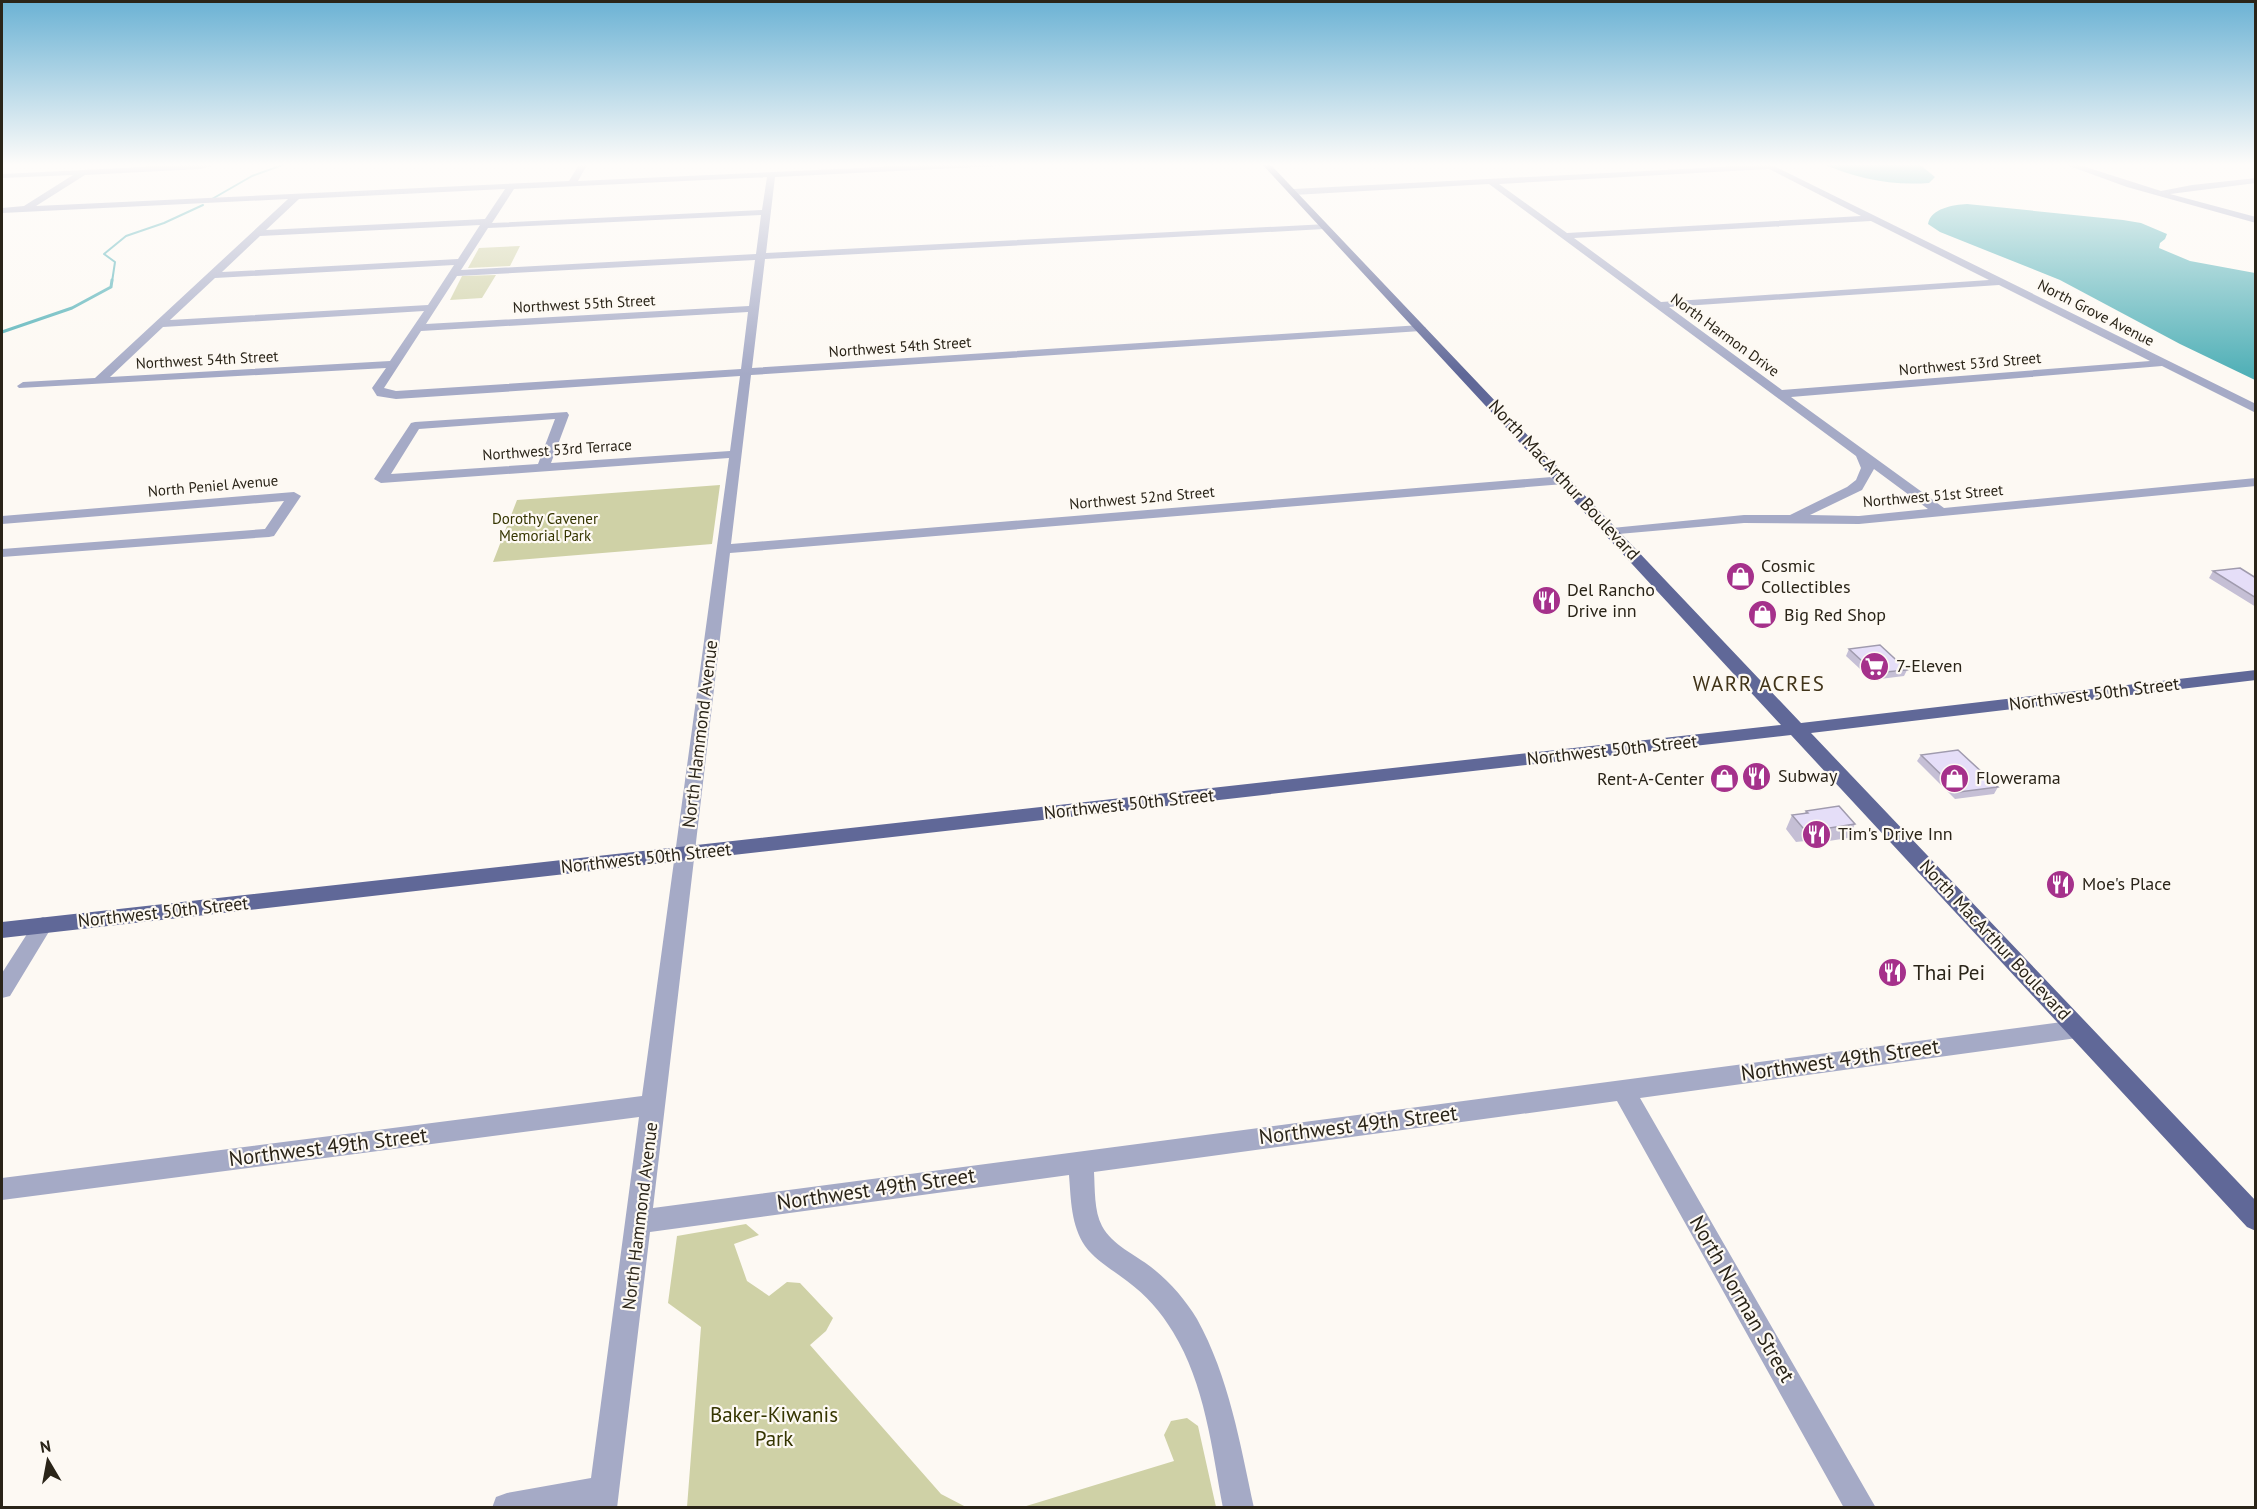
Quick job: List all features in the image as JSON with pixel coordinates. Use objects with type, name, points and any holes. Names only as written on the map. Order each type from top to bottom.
[{"type":"main road","name":"North MacArthur Boulevard","points":[[1331,233],[2256,1219]]},
{"type":"main road","name":"Northwest 50th Street","points":[[2,930],[1798,729],[2256,675]]},
{"type":"street","points":[[99,381],[259,233]]},
{"type":"street","points":[[393,364],[479,233]]},
{"type":"street","name":"North Hammond Avenue","points":[[603,1499],[763,233]]},
{"type":"street","points":[[453,273],[1185,233]]},
{"type":"street","name":"North Harmon Drive","points":[[1561,233],[1941,512]]},
{"type":"street","points":[[1564,236],[1608,233]]},
{"type":"street","name":"North Grove Avenue","points":[[1904,233],[2256,409]]},
{"type":"street","points":[[214,275],[461,262]]},
{"type":"street","points":[[1658,305],[2000,282]]},
{"type":"street","points":[[162,324],[429,308]]},
{"type":"street","name":"Northwest 55th Street","points":[[416,328],[753,309]]},
{"type":"street","name":"Northwest 54th Street","points":[[393,364],[378,388],[381,393],[396,395],[1421,328]]},
{"type":"street","name":"Northwest 53rd Street","points":[[1779,394],[2164,363]]},
{"type":"street","name":"Northwest 54th Street","points":[[23,386],[393,364]]},
{"type":"street","name":"Northwest 53rd Terrace","points":[[543,468],[563,415],[415,426],[381,479],[543,468],[735,454]]},
{"type":"street","points":[[1795,518],[1829,500],[1850,494],[1859,486],[1866,478],[1868,468],[1862,454]]},
{"type":"street","name":"Northwest 52nd Street","points":[[723,549],[1564,480]]},
{"type":"street","name":"Northwest 51st Street","points":[[1612,532],[1744,519],[1859,520],[2256,482]]},
{"type":"street","name":"North Peniel Avenue","points":[[2,520],[294,496],[269,533],[2,554]]},
{"type":"street","points":[[2,990],[43,925]]},
{"type":"street","name":"Northwest 49th Street","points":[[639,1221],[2077,1029]]},
{"type":"street","name":"North Norman Street","points":[[1623,1090],[1861,1508]]},
{"type":"street","name":"Northwest 49th Street","points":[[2,1190],[654,1105]]},
{"type":"street","points":[[1080,1161],[1090,1228],[1097,1240],[1106,1250],[1159,1290],[1176,1310],[1196,1346],[1216,1409],[1239,1508]]},
{"type":"street","points":[[507,1508],[603,1499]]},
{"type":"green space","points":[[520,246],[510,266],[468,268],[479,248]]},
{"type":"green space","points":[[496,275],[482,298],[450,300],[462,276]]},
{"type":"green space","name":"Dorothy Cavener Memorial Park","points":[[720,485],[712,544],[493,562],[517,500]]},
{"type":"green space","name":"Baker-Kiwanis Park","points":[[746,1224],[759,1235],[734,1244],[747,1281],[769,1296],[787,1282],[800,1283],[833,1318],[826,1331],[810,1345],[941,1494],[966,1507],[687,1507],[701,1327],[668,1303],[677,1236]]},
{"type":"green space","points":[[1187,1418],[1198,1426],[1216,1507],[1023,1507],[1174,1461],[1164,1435],[1171,1421]]},
{"type":"water","points":[[1944,233],[2166,233],[2159,248],[2190,261],[2255,273],[2255,380],[2180,344],[2060,280]]},
{"type":"building","points":[[2240,568],[2256,578],[2256,598],[2213,571]]},
{"type":"building","points":[[1880,645],[1907,670],[1875,673],[1849,649]]},
{"type":"building","name":"Flowerama","points":[[1958,750],[1998,787],[1959,792],[1921,755]]},
{"type":"building","points":[[1839,806],[1855,824],[1823,829],[1820,826],[1803,828],[1792,815],[1808,813],[1806,811]]},
{"type":"waterway","points":[[112,282],[115,262],[104,254],[126,236],[134,233]]},
{"type":"waterway","points":[[2,332],[72,308],[111,287],[112,280]]},
{"type":"place","name":"Cosmic Collectibles","points":[[1740,576]]},
{"type":"place","name":"Del Rancho Drive inn","points":[[1546,600]]},
{"type":"place","name":"Big Red Shop","points":[[1763,615]]},
{"type":"place","name":"7-Eleven","points":[[1875,666]]},
{"type":"place","name":"Subway","points":[[1757,776]]},
{"type":"place","name":"Flowerama","points":[[1955,778]]},
{"type":"place","name":"Rent-A-Center","points":[[1725,779]]},
{"type":"place","name":"Tim's Drive Inn","points":[[1817,834]]},
{"type":"place","name":"Moe's Place","points":[[2061,884]]},
{"type":"place","name":"Thai Pei","points":[[1892,973]]},
{"type":"district","name":"WARR ACRES","points":[[1759,684]]}]
